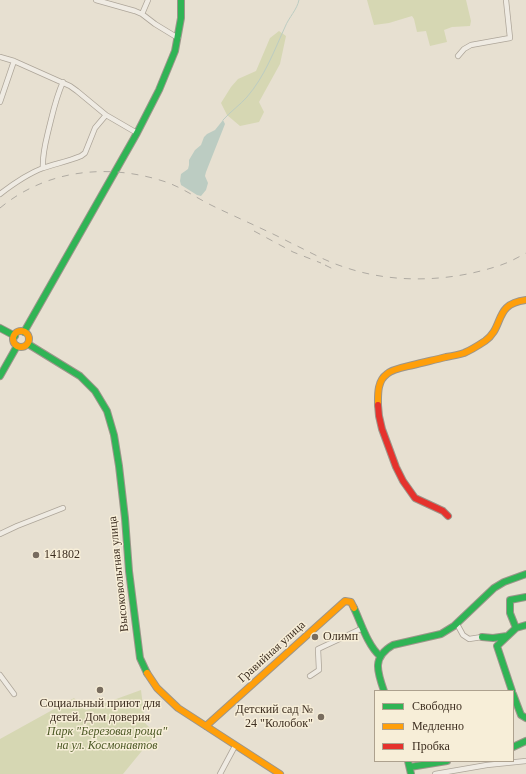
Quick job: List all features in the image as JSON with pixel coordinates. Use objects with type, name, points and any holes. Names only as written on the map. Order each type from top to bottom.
[{"type":"street","points":[[96,0],[142,14],[178,38]]},
{"type":"street","points":[[142,14],[148,0]]},
{"type":"street","points":[[24,332],[137,133],[164,79],[173,58],[178,38],[181,0]]},
{"type":"street","points":[[458,56],[464,49],[471,45],[510,38],[506,0]]},
{"type":"street","points":[[0,57],[14,61],[62,82],[77,91],[106,115],[137,133]]},
{"type":"street","points":[[0,102],[14,61]]},
{"type":"street","points":[[43,168],[44,152],[55,103],[62,82]]},
{"type":"street","points":[[0,194],[22,178],[43,168],[81,156],[95,128],[106,115]]},
{"type":"street","points":[[448,516],[443,511],[415,498],[403,481],[396,467],[378,416],[378,390],[387,373],[400,368],[463,353],[479,345],[489,338],[494,331],[502,312],[507,307],[517,302],[526,300]]},
{"type":"street","points":[[0,328],[14,336]]},
{"type":"street","points":[[19,332],[24,332],[29,337],[28,344],[23,347],[17,346],[14,342],[14,336],[19,332]]},
{"type":"street","name":"Высоковольтная улица","points":[[28,344],[80,376],[96,391],[107,411],[114,435],[119,466],[129,571],[140,658],[147,673],[157,688],[178,708],[280,774]]},
{"type":"street","points":[[0,376],[17,346]]},
{"type":"street","points":[[0,534],[63,508]]},
{"type":"street","points":[[384,690],[378,672],[378,665],[382,652],[393,645],[441,634],[457,624],[494,588],[504,582],[526,574]]},
{"type":"street","points":[[516,628],[510,613],[510,600],[526,597]]},
{"type":"street","name":"Гравийная улица","points":[[206,726],[342,603],[347,601],[351,602],[363,628]]},
{"type":"street","points":[[457,624],[463,635],[469,639],[507,636]]},
{"type":"street","points":[[512,690],[497,646],[516,628],[526,625]]},
{"type":"street","points":[[310,676],[319,670],[318,650],[363,628],[371,646],[380,656]]},
{"type":"street","points":[[0,675],[14,694]]},
{"type":"street","points":[[514,697],[521,715],[526,718]]},
{"type":"street","points":[[514,747],[526,741]]},
{"type":"street","points":[[220,774],[235,746]]},
{"type":"street","points":[[435,774],[487,765],[526,761]]},
{"type":"street","points":[[411,774],[409,764],[434,762]]},
{"type":"green space","points":[[367,0],[466,0],[471,21],[470,26],[452,27],[444,30],[447,42],[430,46],[426,31],[417,32],[412,16],[389,23],[374,25]]},
{"type":"green space","points":[[279,31],[286,36],[280,64],[259,102],[264,112],[259,122],[240,126],[227,115],[221,103],[238,79],[256,71],[270,38]]},
{"type":"green space","name":"Парк \"Березовая роща\" на ул. Космонавтов","points":[[141,690],[145,723],[152,730],[159,730],[123,774],[0,774],[0,739],[74,698],[86,710]]},
{"type":"shaded area","points":[[223,120],[225,124],[205,176],[208,183],[206,190],[201,196],[197,195],[181,185],[181,174],[188,169],[189,160],[195,150],[201,145],[204,137],[215,130]]},
{"type":"waterway","points":[[223,120],[247,97],[259,81],[287,23],[297,7],[299,0]]},
{"type":"railway","points":[[0,208],[18,195],[38,185],[58,178],[79,173],[123,173],[144,176],[172,184],[215,207],[323,259],[337,265],[382,276],[421,279],[460,275],[498,266],[526,253]]},
{"type":"railway","points":[[254,231],[293,252],[321,263]]},
{"type":"railway","points":[[325,265],[337,271]]},
{"type":"traffic: fast","points":[[24,332],[137,133],[159,90],[175,51],[181,18],[181,0]]},
{"type":"traffic: fast","points":[[0,328],[15,336]]},
{"type":"traffic: fast","points":[[28,344],[80,376],[95,391],[107,411],[114,435],[119,466],[129,571],[140,658],[147,673]]},
{"type":"traffic: fast","points":[[0,376],[17,346]]},
{"type":"traffic: fast","points":[[384,690],[378,671],[378,665],[382,654],[386,650],[393,645],[441,634],[454,626],[494,588],[504,582],[526,574]]},
{"type":"traffic: fast","points":[[516,628],[510,613],[510,600],[526,597]]},
{"type":"traffic: fast","points":[[354,608],[368,640],[380,656]]},
{"type":"traffic: fast","points":[[512,690],[497,646],[516,628],[526,625]]},
{"type":"traffic: fast","points":[[482,637],[493,638],[507,636]]},
{"type":"traffic: fast","points":[[514,697],[521,715],[526,718]]},
{"type":"traffic: fast","points":[[514,747],[526,741]]},
{"type":"traffic: fast","points":[[408,762],[411,774]]},
{"type":"traffic: fast","points":[[410,767],[441,762]]},
{"type":"traffic: slow","points":[[378,405],[378,393],[381,380],[389,372],[399,368],[464,353],[485,341],[491,335],[508,306],[516,302],[526,300]]},
{"type":"traffic: slow","points":[[21,331],[28,336],[29,339],[24,346],[21,347],[14,342],[13,339],[18,332],[21,331]]},
{"type":"traffic: slow","points":[[206,726],[345,601],[351,602],[354,608]]},
{"type":"traffic: slow","points":[[147,673],[157,688],[178,708],[280,774]]},
{"type":"traffic: jam","points":[[378,405],[382,429],[396,467],[403,481],[415,498],[443,511],[448,516]]},
{"type":"place","name":"141802","points":[[36,555]]},
{"type":"place","name":"Олимп","points":[[315,637]]},
{"type":"place","name":"Социальный приют для детей. Дом доверия","points":[[100,690]]},
{"type":"place","name":"Детский сад № 24 \"Колобок\"","points":[[321,717]]}]
